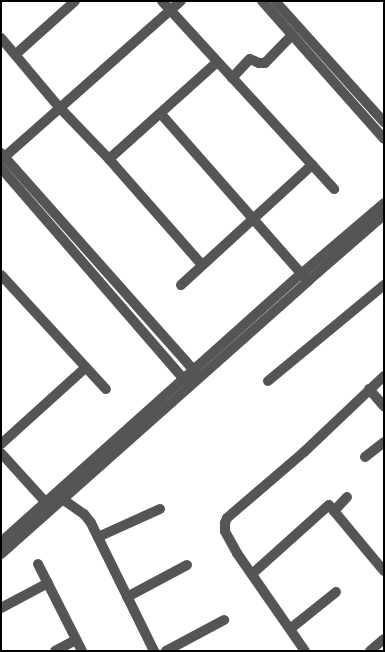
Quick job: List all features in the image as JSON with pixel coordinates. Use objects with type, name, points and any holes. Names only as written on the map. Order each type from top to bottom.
[{"type":"street","points":[[16,54],[64,5],[75,1]]},
{"type":"street","points":[[162,1],[334,189]]},
{"type":"street","points":[[181,1],[2,157],[196,374]]},
{"type":"street","points":[[262,1],[384,139]]},
{"type":"street","points":[[276,1],[384,122]]},
{"type":"street","points":[[232,78],[250,59],[263,64],[265,63],[292,35]]},
{"type":"street","points":[[1,38],[60,107],[109,159],[202,265]]},
{"type":"street","points":[[109,159],[218,62]]},
{"type":"street","points":[[161,114],[304,277]]},
{"type":"street","points":[[181,285],[312,165]]},
{"type":"street","points":[[1,168],[187,382]]},
{"type":"street","points":[[1,554],[49,505],[304,277],[384,203]]},
{"type":"street","points":[[304,277],[384,215]]},
{"type":"street","points":[[1,275],[85,368],[106,389]]},
{"type":"street","points":[[268,381],[384,285]]},
{"type":"street","points":[[1,444],[85,368]]},
{"type":"street","points":[[305,651],[252,574],[225,531],[225,523],[227,518],[304,452],[384,376]]},
{"type":"street","points":[[369,389],[384,406]]},
{"type":"street","points":[[365,457],[384,442]]},
{"type":"street","points":[[1,453],[49,505]]},
{"type":"street","points":[[59,496],[84,514],[91,522],[154,651]]},
{"type":"street","points":[[334,511],[347,497]]},
{"type":"street","points":[[1,542],[49,505]]},
{"type":"street","points":[[252,574],[329,505],[384,571]]},
{"type":"street","points":[[98,537],[160,509]]},
{"type":"street","points":[[38,564],[82,651]]},
{"type":"street","points":[[127,597],[187,566]]},
{"type":"street","points":[[1,608],[48,583]]},
{"type":"street","points":[[290,629],[336,592]]},
{"type":"street","points":[[166,651],[224,620]]},
{"type":"street","points":[[55,651],[76,640]]},
{"type":"street","points":[[370,651],[384,640]]}]
